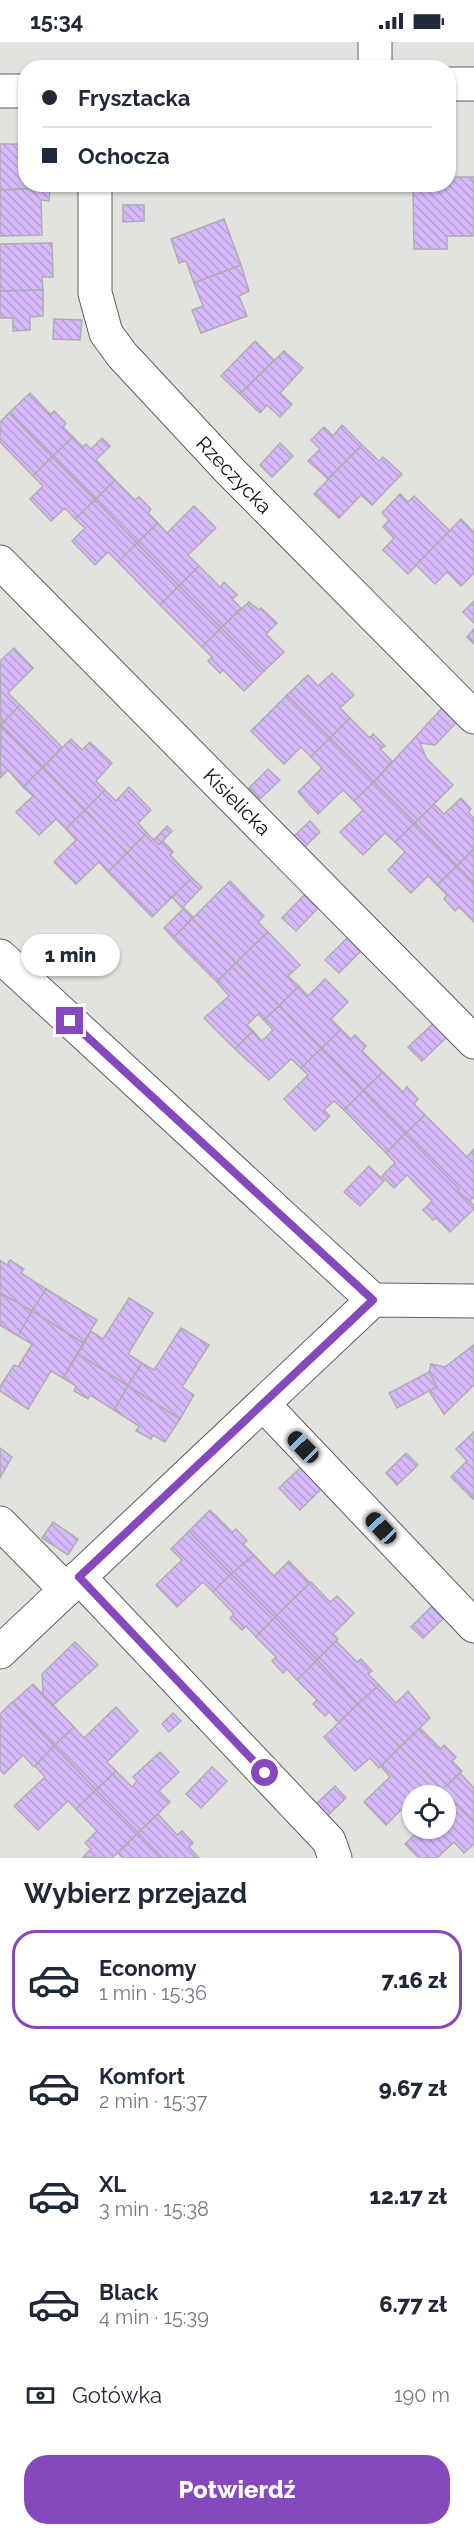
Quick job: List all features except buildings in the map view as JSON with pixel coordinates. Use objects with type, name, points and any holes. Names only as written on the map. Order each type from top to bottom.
[{"type":"street","points":[[375,42],[375,60]]},
{"type":"street","points":[[456,84],[474,84]]},
{"type":"street","points":[[0,91],[18,91]]},
{"type":"street","name":"Rzeczycka","points":[[95,192],[95,293],[106,333],[122,354],[231,472],[474,717]]},
{"type":"street","name":"Kisielicka","points":[[0,562],[474,1042]]},
{"type":"street","points":[[0,956],[373,1300],[474,1301]]},
{"type":"street","points":[[0,1652],[373,1300]]},
{"type":"street","points":[[263,1404],[474,1626]]},
{"type":"street","points":[[0,1523],[72,1584],[329,1841],[335,1858]]},
{"type":"route","points":[[70,1021],[373,1300],[79,1577],[265,1773]]}]
